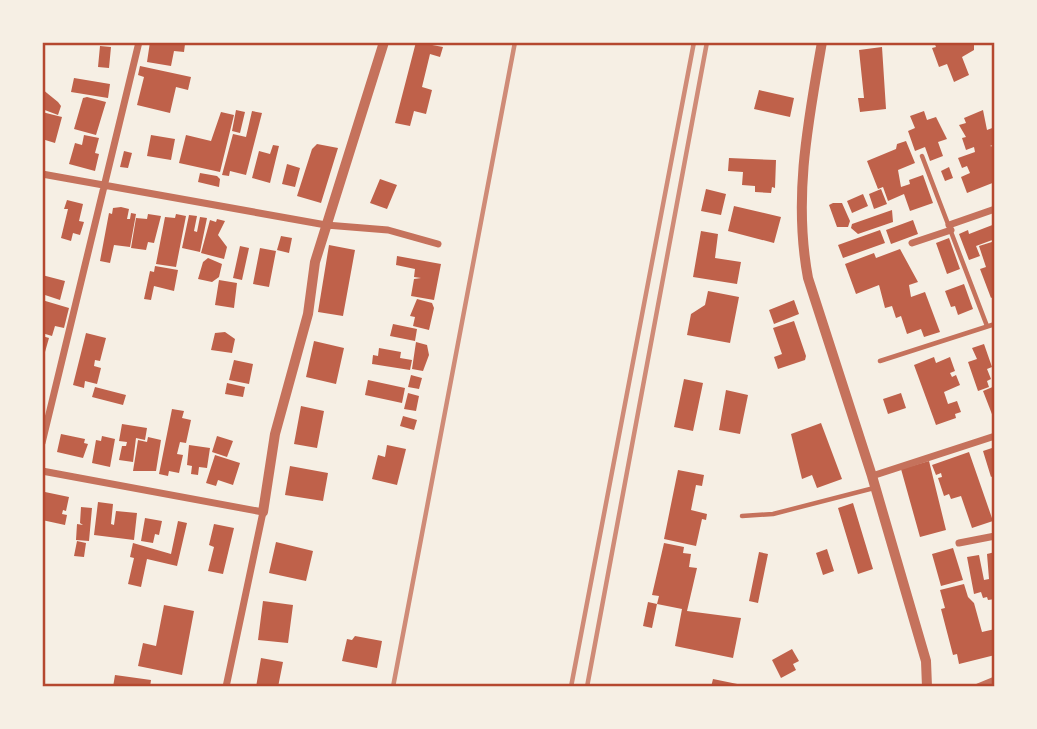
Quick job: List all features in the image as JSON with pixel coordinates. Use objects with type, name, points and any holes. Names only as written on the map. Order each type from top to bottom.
[{"type":"street","points":[[42,443],[139,42]]},
{"type":"street","points":[[226,687],[263,512],[275,434],[308,314],[314,262],[384,42]]},
{"type":"street","points":[[822,42],[804,140],[802,244],[808,278],[872,476],[926,661],[927,687]]},
{"type":"street","points":[[42,174],[326,225],[388,230],[438,244]]},
{"type":"street","points":[[912,243],[995,209]]},
{"type":"street","points":[[872,476],[995,436]]},
{"type":"street","points":[[42,471],[263,512]]},
{"type":"street","points":[[959,543],[995,536]]},
{"type":"street","points":[[978,687],[995,680]]},
{"type":"lane","points":[[922,156],[988,326]]},
{"type":"lane","points":[[880,361],[995,324]]},
{"type":"lane","points":[[742,516],[773,514],[875,488]]},
{"type":"building","points":[[150,42],[185,44],[184,52],[174,51],[171,66],[147,62]]},
{"type":"building","points":[[416,42],[443,47],[440,57],[430,54],[422,87],[432,90],[426,114],[414,111],[410,126],[395,123]]},
{"type":"building","points":[[934,42],[974,42],[974,50],[962,57],[969,75],[954,82],[947,64],[939,67],[932,48],[936,47]]},
{"type":"building","points":[[100,46],[111,47],[109,68],[98,67]]},
{"type":"building","points":[[882,47],[886,109],[860,112],[858,98],[864,98],[859,50]]},
{"type":"building","points":[[140,66],[191,77],[188,90],[176,87],[170,113],[137,105],[144,77],[138,75]]},
{"type":"building","points":[[74,78],[110,84],[108,98],[71,92]]},
{"type":"building","points":[[42,89],[61,106],[58,115],[42,109]]},
{"type":"building","points":[[759,90],[794,98],[790,117],[754,109]]},
{"type":"building","points":[[83,98],[106,102],[96,135],[74,129]]},
{"type":"building","points":[[236,110],[245,112],[240,133],[232,131]]},
{"type":"building","points":[[983,110],[987,130],[995,127],[995,144],[990,146],[995,147],[995,182],[967,193],[961,177],[970,173],[967,166],[962,168],[958,158],[975,152],[974,147],[966,150],[962,138],[966,137],[959,125],[966,123],[964,118]]},
{"type":"building","points":[[252,111],[262,113],[246,175],[230,171],[229,176],[222,175],[233,134],[246,137]]},
{"type":"building","points":[[924,111],[927,120],[936,117],[947,139],[938,142],[943,156],[930,161],[925,147],[915,151],[908,131],[915,128],[910,116]]},
{"type":"building","points":[[42,112],[62,117],[55,143],[42,139]]},
{"type":"building","points":[[221,112],[234,115],[220,172],[179,163],[186,135],[211,141]]},
{"type":"building","points":[[84,135],[99,138],[95,153],[99,154],[95,171],[69,164],[75,143],[82,145]]},
{"type":"building","points":[[151,135],[175,139],[171,160],[147,156]]},
{"type":"building","points":[[906,141],[915,163],[898,170],[901,187],[910,184],[909,180],[923,175],[933,203],[910,211],[904,194],[888,201],[883,187],[878,189],[867,161],[896,149],[897,144]]},
{"type":"building","points":[[317,144],[338,148],[321,203],[297,196],[312,149]]},
{"type":"building","points":[[273,145],[279,146],[270,183],[252,178],[259,151],[270,154]]},
{"type":"building","points":[[124,151],[132,153],[128,168],[120,167]]},
{"type":"building","points":[[729,158],[776,160],[775,188],[772,187],[771,193],[755,192],[755,186],[742,185],[743,172],[728,171]]},
{"type":"building","points":[[287,164],[300,168],[295,187],[282,184]]},
{"type":"building","points":[[949,167],[953,178],[945,181],[941,171]]},
{"type":"building","points":[[200,173],[217,176],[220,179],[219,187],[198,182]]},
{"type":"building","points":[[380,179],[397,185],[387,209],[370,203]]},
{"type":"building","points":[[706,189],[726,194],[721,215],[701,211]]},
{"type":"building","points":[[881,189],[887,204],[874,209],[869,194]]},
{"type":"building","points":[[863,194],[868,206],[852,213],[847,201]]},
{"type":"building","points":[[67,200],[83,204],[79,221],[84,222],[80,235],[73,233],[71,241],[61,238],[68,209],[64,209]]},
{"type":"building","points":[[842,203],[850,221],[848,227],[837,227],[829,205]]},
{"type":"building","points":[[734,206],[781,217],[774,243],[728,231]]},
{"type":"building","points":[[113,208],[129,209],[127,219],[130,219],[131,213],[136,214],[130,247],[114,245],[110,263],[100,261],[109,213],[112,214]]},
{"type":"building","points":[[892,210],[893,222],[858,234],[851,228],[852,224]]},
{"type":"building","points":[[148,214],[161,216],[154,243],[148,242],[146,250],[131,248],[136,218],[147,219]]},
{"type":"building","points":[[176,214],[186,216],[176,267],[156,264],[165,217],[175,218]]},
{"type":"building","points":[[189,215],[197,216],[194,231],[197,232],[200,217],[207,218],[200,252],[182,248]]},
{"type":"building","points":[[217,219],[225,221],[218,235],[227,247],[224,259],[201,253],[210,220],[216,222]]},
{"type":"building","points":[[913,220],[918,234],[891,244],[886,230]]},
{"type":"building","points":[[995,224],[995,239],[976,246],[980,256],[969,260],[959,234],[968,230],[969,234]]},
{"type":"building","points":[[880,230],[885,243],[843,258],[838,245]]},
{"type":"building","points":[[701,231],[718,234],[715,258],[741,262],[737,284],[693,277]]},
{"type":"building","points":[[281,236],[292,238],[289,253],[277,250]]},
{"type":"building","points":[[949,238],[960,269],[947,274],[936,243]]},
{"type":"building","points":[[995,241],[995,296],[991,298],[980,269],[986,267],[979,246]]},
{"type":"building","points":[[329,245],[355,250],[343,316],[318,312]]},
{"type":"building","points":[[240,246],[249,248],[242,280],[233,278]]},
{"type":"building","points":[[260,248],[276,251],[269,287],[253,284]]},
{"type":"building","points":[[900,249],[918,282],[909,285],[911,297],[925,292],[940,332],[924,337],[921,329],[907,334],[901,316],[896,318],[892,306],[885,308],[879,285],[856,294],[845,264],[874,253],[876,258]]},
{"type":"building","points":[[397,256],[441,264],[434,300],[411,296],[414,279],[421,278],[414,277],[415,269],[396,265]]},
{"type":"building","points":[[208,258],[222,264],[219,277],[212,282],[198,279],[203,262]]},
{"type":"building","points":[[155,266],[178,270],[174,291],[154,286],[151,300],[144,299],[150,271],[154,272]]},
{"type":"building","points":[[42,275],[65,281],[60,300],[42,294]]},
{"type":"building","points":[[219,280],[237,283],[234,308],[215,305]]},
{"type":"building","points":[[964,284],[973,309],[958,315],[955,306],[951,307],[945,291]]},
{"type":"building","points":[[708,291],[739,297],[730,343],[687,335],[691,314],[705,305]]},
{"type":"building","points":[[417,299],[432,303],[434,308],[429,330],[413,326],[415,317],[410,316]]},
{"type":"building","points":[[42,300],[69,308],[64,328],[55,326],[52,336],[42,333]]},
{"type":"building","points":[[794,300],[799,314],[774,324],[769,310]]},
{"type":"building","points":[[794,321],[805,360],[778,369],[774,357],[782,354],[773,328]]},
{"type":"building","points":[[393,324],[417,329],[415,341],[390,336]]},
{"type":"building","points":[[225,332],[235,339],[232,353],[211,350],[215,333]]},
{"type":"building","points":[[86,333],[106,338],[100,361],[95,360],[94,366],[101,368],[97,384],[85,381],[84,388],[73,385]]},
{"type":"building","points":[[42,336],[49,338],[43,359],[42,359]]},
{"type":"building","points":[[314,341],[344,348],[336,384],[306,377]]},
{"type":"building","points":[[416,342],[427,345],[429,355],[423,371],[412,369]]},
{"type":"building","points":[[984,344],[992,367],[987,369],[991,379],[987,381],[989,387],[978,391],[968,362],[977,359],[972,348]]},
{"type":"building","points":[[379,348],[401,352],[400,358],[412,360],[410,370],[372,364],[373,355],[378,356]]},
{"type":"building","points":[[934,357],[936,363],[950,357],[955,371],[950,373],[952,377],[956,375],[960,385],[944,392],[948,404],[957,401],[961,412],[955,414],[956,418],[936,425],[914,365]]},
{"type":"building","points":[[234,360],[253,364],[249,384],[229,380]]},
{"type":"building","points":[[411,375],[422,378],[419,389],[408,387]]},
{"type":"building","points":[[684,379],[703,383],[693,431],[674,427]]},
{"type":"building","points":[[368,380],[405,388],[402,403],[365,395]]},
{"type":"building","points":[[227,383],[245,387],[243,397],[225,394]]},
{"type":"building","points":[[995,386],[995,422],[983,391]]},
{"type":"building","points":[[95,387],[126,395],[123,405],[92,397]]},
{"type":"building","points":[[726,390],[748,395],[740,434],[719,430]]},
{"type":"building","points":[[408,393],[419,396],[416,411],[404,409]]},
{"type":"building","points":[[901,393],[906,408],[888,414],[883,399]]},
{"type":"building","points":[[301,406],[324,411],[317,448],[294,444]]},
{"type":"building","points":[[172,409],[184,411],[182,418],[191,420],[186,443],[180,442],[177,454],[183,455],[179,473],[169,471],[168,476],[159,474]]},
{"type":"building","points":[[403,416],[417,420],[414,430],[400,426]]},
{"type":"building","points":[[821,423],[842,479],[817,488],[812,475],[802,479],[791,434]]},
{"type":"building","points":[[122,424],[147,428],[145,440],[136,438],[133,462],[119,460],[122,446],[126,446],[127,442],[119,441]]},
{"type":"building","points":[[61,434],[85,439],[84,443],[88,444],[83,458],[57,452]]},
{"type":"building","points":[[102,436],[115,439],[110,467],[92,463],[96,440],[101,441]]},
{"type":"building","points":[[217,436],[233,441],[227,457],[212,452]]},
{"type":"building","points":[[148,437],[161,440],[156,471],[133,471],[138,440],[147,442]]},
{"type":"building","points":[[189,445],[210,448],[207,468],[199,467],[198,475],[191,474],[192,466],[187,465]]},
{"type":"building","points":[[387,445],[406,449],[397,485],[372,479],[378,455],[385,457]]},
{"type":"building","points":[[995,447],[995,475],[991,477],[983,451]]},
{"type":"building","points":[[969,452],[993,521],[972,528],[961,496],[951,499],[949,494],[944,496],[938,478],[942,477],[941,473],[936,475],[932,465]]},
{"type":"building","points":[[215,455],[240,463],[233,485],[218,480],[216,486],[206,483]]},
{"type":"building","points":[[929,461],[946,530],[920,537],[901,469]]},
{"type":"building","points":[[290,466],[328,473],[323,501],[285,495]]},
{"type":"building","points":[[678,470],[704,475],[702,486],[696,485],[691,510],[707,514],[706,520],[702,519],[696,546],[664,539]]},
{"type":"building","points":[[45,492],[69,497],[66,511],[63,510],[62,514],[67,515],[65,525],[42,520]]},
{"type":"building","points":[[98,502],[113,504],[111,524],[114,525],[116,511],[137,513],[134,540],[94,535]]},
{"type":"building","points":[[853,503],[873,569],[858,574],[838,508]]},
{"type":"building","points":[[81,507],[92,508],[89,541],[76,540],[77,524],[83,525],[80,523]]},
{"type":"building","points":[[145,518],[162,521],[159,535],[155,534],[153,543],[141,541]]},
{"type":"building","points":[[178,521],[187,523],[177,566],[147,559],[141,587],[128,584],[134,558],[130,557],[133,543],[171,554]]},
{"type":"building","points":[[214,524],[234,528],[223,574],[208,571],[214,547],[209,545]]},
{"type":"building","points":[[77,541],[86,543],[84,557],[74,556]]},
{"type":"building","points":[[276,542],[313,551],[306,581],[269,573]]},
{"type":"building","points":[[664,543],[684,547],[683,553],[691,554],[689,567],[697,568],[687,611],[741,618],[733,658],[675,646],[682,609],[657,604],[659,596],[652,595]]},
{"type":"building","points":[[953,548],[963,580],[941,586],[932,554]]},
{"type":"building","points":[[827,549],[834,571],[823,575],[816,553]]},
{"type":"building","points":[[759,552],[768,554],[758,603],[749,601]]},
{"type":"building","points":[[995,552],[995,599],[988,600],[987,597],[983,598],[981,592],[974,594],[967,557],[979,555],[984,580],[989,579],[987,554]]},
{"type":"building","points":[[964,584],[968,597],[974,603],[982,632],[995,629],[995,655],[959,664],[957,654],[953,655],[941,609],[945,608],[940,590]]},
{"type":"building","points":[[263,601],[293,605],[288,643],[258,640]]},
{"type":"building","points":[[648,602],[657,604],[652,628],[643,626]]},
{"type":"building","points":[[164,605],[194,611],[182,675],[138,666],[143,643],[156,646]]},
{"type":"building","points":[[355,636],[382,641],[377,668],[342,661],[347,639],[352,640]]},
{"type":"building","points":[[792,649],[799,661],[793,664],[796,670],[781,678],[772,660]]},
{"type":"building","points":[[261,658],[283,662],[278,687],[256,687]]},
{"type":"building","points":[[115,675],[151,680],[150,687],[113,687]]},
{"type":"building","points":[[713,679],[747,686],[747,687],[711,687]]},
{"type":"railway","points":[[393,687],[515,42]]},
{"type":"railway","points":[[571,687],[694,42]]},
{"type":"railway","points":[[587,687],[707,42]]}]
